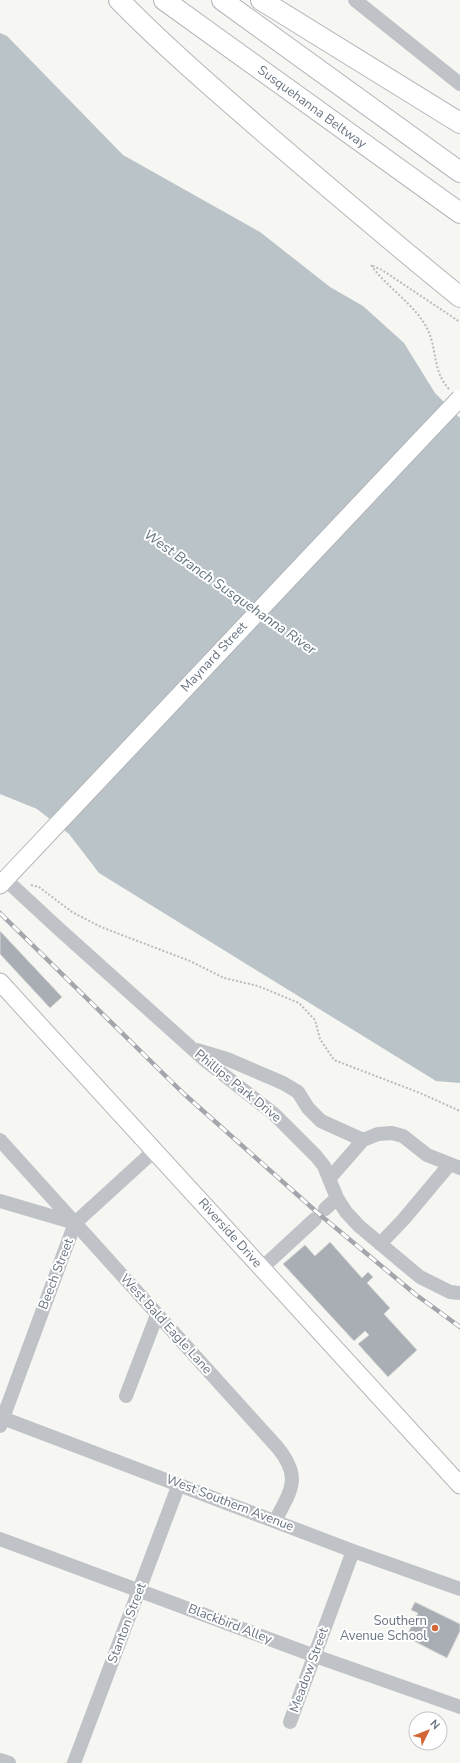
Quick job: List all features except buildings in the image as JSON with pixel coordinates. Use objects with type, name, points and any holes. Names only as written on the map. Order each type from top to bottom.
[{"type":"highway","points":[[120,0],[181,60],[222,96],[381,232],[460,297]]},
{"type":"highway","name":"Susquehanna Beltway","points":[[164,0],[460,213]]},
{"type":"highway","points":[[222,0],[460,172]]},
{"type":"highway","points":[[261,0],[460,123]]},
{"type":"main road","name":"Maynard Street","points":[[3,882],[457,396]]},
{"type":"main road","name":"Riverside Drive","points":[[0,982],[460,1485]]},
{"type":"street","points":[[355,0],[460,84]]},
{"type":"street","name":"Phillips Park Drive","points":[[3,882],[59,929],[192,1049],[274,1114],[324,1166],[337,1198],[346,1212],[380,1244],[425,1280],[450,1292],[460,1293]]},
{"type":"street","points":[[192,1049],[227,1059],[283,1083],[298,1092],[308,1108],[321,1121],[363,1140]]},
{"type":"street","points":[[329,1179],[363,1140],[378,1134],[392,1133],[403,1136],[427,1155],[455,1166],[380,1244]]},
{"type":"street","name":"West Bald Eagle Lane","points":[[0,1140],[288,1460],[292,1470],[292,1481],[288,1496],[275,1521]]},
{"type":"street","name":"Beech Street","points":[[1,1421],[75,1223],[154,1150]]},
{"type":"street","points":[[262,1268],[337,1198]]},
{"type":"street","points":[[0,1201],[75,1223]]},
{"type":"street","points":[[126,1396],[157,1315]]},
{"type":"street","name":"West Southern Avenue","points":[[1,1421],[179,1484],[353,1551],[460,1589]]},
{"type":"street","name":"Stanton Street","points":[[74,1763],[179,1484]]},
{"type":"street","name":"Blackbird Alley","points":[[0,1539],[315,1656],[460,1707]]},
{"type":"street","name":"Meadow Street","points":[[290,1722],[353,1551]]},
{"type":"street","points":[[0,1760],[10,1763]]},
{"type":"path","points":[[457,396],[440,378],[431,338],[424,322],[410,306],[383,281],[371,265],[382,270],[460,322]]},
{"type":"path","points":[[39,887],[72,912],[101,927],[190,961],[224,978],[258,986],[298,1003],[315,1020],[320,1039],[334,1060],[420,1093],[460,1111]]},
{"type":"water","name":"West Branch Susquehanna River","points":[[0,33],[7,36],[123,155],[260,232],[330,287],[363,306],[404,343],[435,393],[460,418],[460,1083],[436,1081],[99,873],[69,834],[37,809],[0,794]]},
{"type":"railway","points":[[0,913],[183,1093],[319,1214],[415,1294],[460,1327]]},
{"type":"place","name":"Southern Avenue School","points":[[435,1628]]}]
